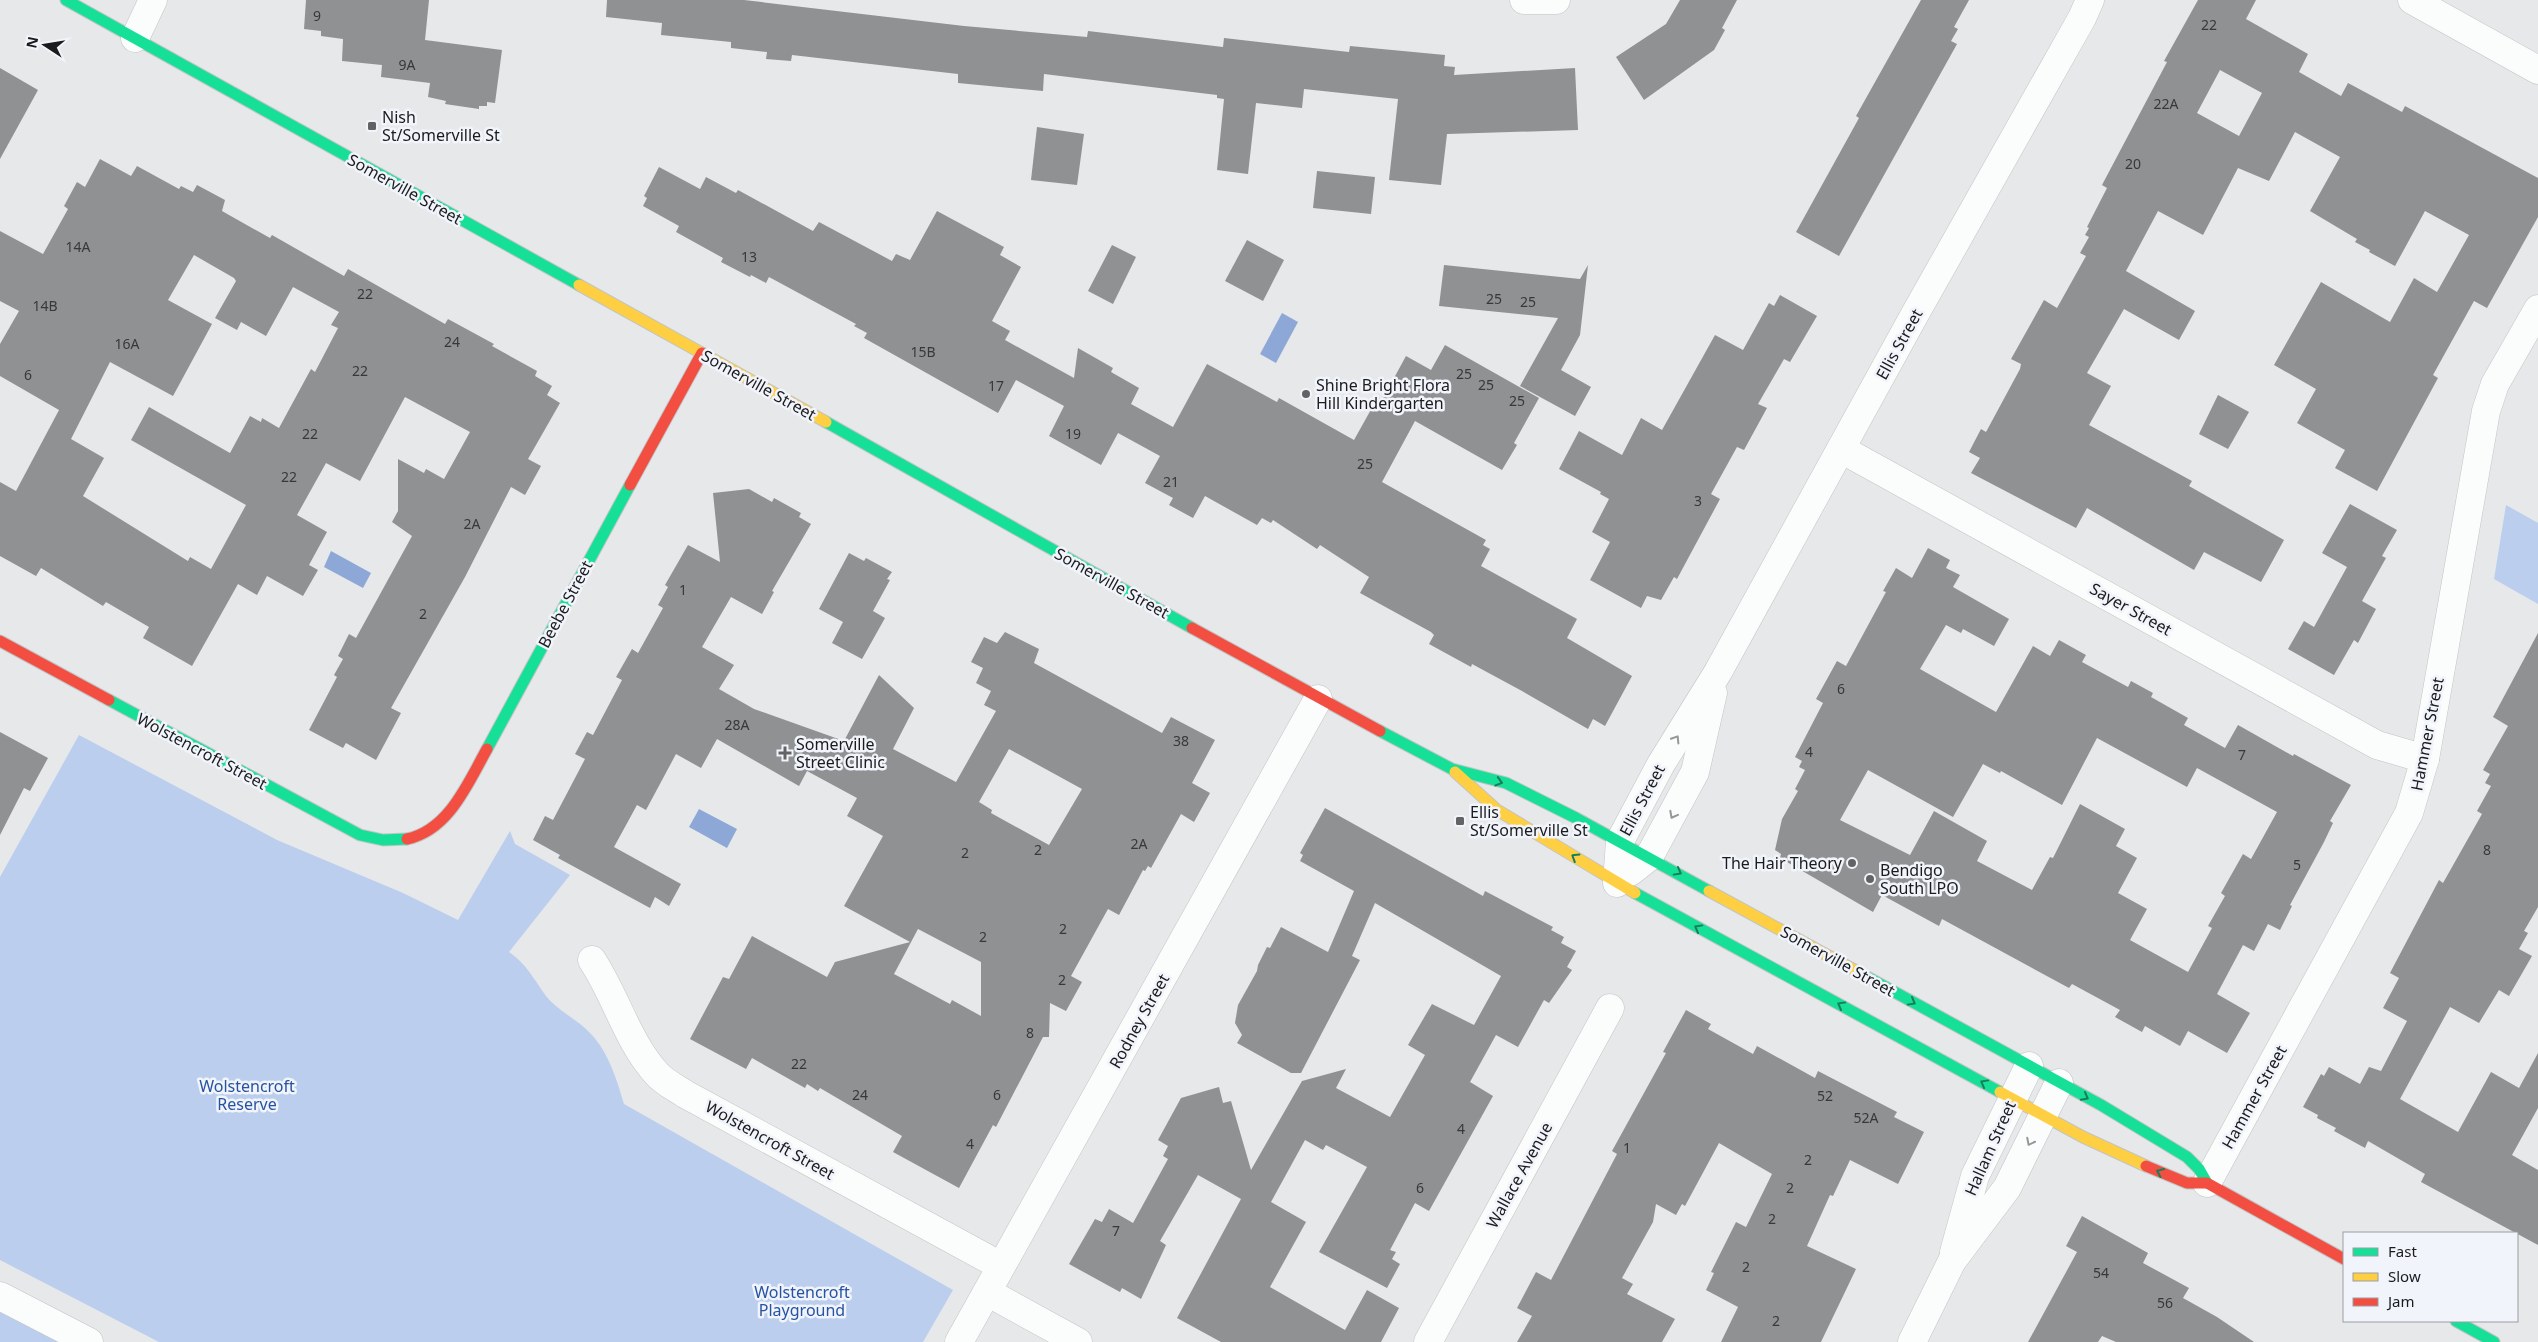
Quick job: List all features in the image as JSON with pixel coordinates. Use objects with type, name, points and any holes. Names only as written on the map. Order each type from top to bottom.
[{"type":"street","name":"Somerville Street","points":[[66,0],[702,353],[1318,699],[1452,769],[1506,783],[1620,841],[2029,1066],[2188,1157],[2199,1168],[2206,1183]]},
{"type":"street","points":[[136,38],[153,0]]},
{"type":"street","points":[[1524,0],[1556,0]]},
{"type":"street","points":[[2412,0],[2538,70]]},
{"type":"street","name":"Ellis Street","points":[[1616,883],[1620,841],[1661,764],[1718,672],[1841,449],[2091,6]]},
{"type":"street","name":"Hammer Street","points":[[2206,1183],[2409,813],[2425,759],[2486,411],[2495,384],[2538,309]]},
{"type":"street","name":"Beebe Street","points":[[410,840],[428,833],[440,824],[461,795],[702,353]]},
{"type":"street","name":"Sayer Street","points":[[1841,449],[2377,745],[2425,759]]},
{"type":"street","name":"Wolstencroft Street","points":[[0,641],[347,829],[360,835],[389,842],[410,840]]},
{"type":"street","name":"Ellis Street","points":[[1616,883],[1649,857],[1695,772],[1718,672]]},
{"type":"street","name":"Rodney Street","points":[[959,1342],[1318,699]]},
{"type":"street","name":"Somerville Street","points":[[1452,769],[1497,810],[1616,883],[2043,1115],[2175,1179],[2187,1183],[2206,1183],[2343,1258]]},
{"type":"street","name":"Wolstencroft Street","points":[[592,960],[604,978],[639,1051],[658,1076],[694,1098],[1001,1266]]},
{"type":"street","name":"Wallace Avenue","points":[[1428,1342],[1610,1008]]},
{"type":"street","name":"Hallam Street","points":[[1952,1261],[1968,1192],[2029,1066]]},
{"type":"street","name":"Hallam Street","points":[[1912,1342],[1952,1261],[2007,1188],[2059,1083]]},
{"type":"street","points":[[987,1292],[1078,1342]]},
{"type":"street","points":[[0,1296],[89,1342]]},
{"type":"street","points":[[2458,1322],[2494,1342]]},
{"type":"green space","points":[[2506,505],[2538,523],[2538,604],[2494,579]]},
{"type":"green space","name":"Wolstencroft Reserve","points":[[79,735],[277,840],[403,893],[458,920],[510,831],[515,844],[570,875],[509,952],[525,967],[546,996],[585,1028],[596,1040],[611,1066],[624,1104],[953,1290],[923,1342],[159,1342],[0,1260],[0,877]]},
{"type":"green space","points":[[0,1311],[59,1342],[0,1342]]},
{"type":"shaded area","points":[[1282,313],[1298,322],[1276,363],[1260,354]]},
{"type":"shaded area","points":[[331,551],[371,573],[363,588],[324,567]]},
{"type":"shaded area","points":[[699,809],[737,829],[727,848],[689,827]]},
{"type":"building","points":[[306,0],[429,0],[425,40],[502,50],[495,103],[487,102],[487,106],[479,106],[479,109],[445,104],[446,101],[428,97],[430,83],[381,77],[382,65],[342,61],[343,39],[321,36],[321,31],[304,29]]},
{"type":"building","points":[[607,0],[744,0],[964,26],[1087,37],[1088,31],[1223,47],[1224,38],[1349,52],[1350,46],[1445,55],[1444,66],[1455,67],[1454,75],[1575,68],[1578,130],[1447,134],[1441,185],[1389,180],[1398,99],[1304,89],[1302,108],[1256,103],[1248,174],[1217,170],[1224,99],[1217,98],[1217,95],[1044,74],[1043,91],[958,83],[958,74],[792,55],[791,61],[766,59],[767,52],[731,48],[731,42],[661,35],[662,23],[606,17]]},
{"type":"building","points":[[1680,0],[1737,0],[1722,28],[1725,30],[1714,50],[1644,100],[1616,57],[1666,24]]},
{"type":"building","points":[[1921,0],[1969,0],[1954,27],[1958,29],[1951,41],[1957,44],[1839,256],[1796,232],[1859,118],[1856,116]]},
{"type":"building","points":[[2198,0],[2256,0],[2246,19],[2308,54],[2299,72],[2341,96],[2348,83],[2402,112],[2405,106],[2538,178],[2538,217],[2487,308],[2474,301],[2433,375],[2438,378],[2377,491],[2335,468],[2345,450],[2297,423],[2316,389],[2274,365],[2321,282],[2390,322],[2414,278],[2437,292],[2469,235],[2425,211],[2395,266],[2369,252],[2370,250],[2355,242],[2357,239],[2310,211],[2340,157],[2295,132],[2269,181],[2238,168],[2203,235],[2158,211],[2126,271],[2195,311],[2179,340],[2124,309],[2087,373],[2111,386],[2089,425],[2192,481],[2189,486],[2284,540],[2261,582],[2204,552],[2194,570],[2087,508],[2076,528],[1971,473],[1980,458],[1969,452],[1981,429],[1986,432],[2020,369],[2021,364],[2011,359],[2044,300],[2057,308],[2086,256],[2080,253],[2089,237],[2085,235],[2089,228],[2087,227],[2107,188],[2102,185],[2167,62],[2164,61]],"holes":[[[2220,70],[2262,93],[2239,136],[2197,113]]]},
{"type":"building","points":[[0,68],[38,90],[0,159]]},
{"type":"building","points":[[1037,127],[1084,134],[1077,185],[1031,180]]},
{"type":"building","points":[[100,159],[131,176],[137,166],[179,189],[181,186],[193,192],[197,185],[225,200],[222,211],[270,238],[272,235],[344,276],[348,269],[445,324],[448,319],[494,344],[492,346],[537,371],[535,376],[552,386],[547,395],[560,403],[528,459],[541,466],[525,495],[511,487],[465,577],[391,708],[401,713],[376,760],[346,743],[343,748],[309,730],[337,677],[334,675],[343,659],[338,656],[349,634],[356,638],[412,536],[392,522],[398,511],[398,459],[424,473],[426,469],[444,479],[470,432],[405,397],[360,481],[326,463],[297,515],[327,532],[309,565],[318,570],[303,596],[267,576],[257,595],[238,584],[192,666],[143,638],[149,627],[106,602],[103,606],[41,568],[36,576],[0,556],[0,482],[16,491],[59,410],[0,376],[0,344],[19,311],[0,301],[0,231],[43,254],[68,209],[64,206],[77,182],[85,187]],"holes":[[[194,255],[236,281],[215,318],[237,330],[241,322],[266,336],[293,287],[339,312],[331,325],[338,328],[315,372],[311,369],[279,428],[262,418],[261,422],[250,416],[230,453],[149,407],[131,440],[246,505],[211,569],[190,557],[188,561],[83,496],[104,458],[71,439],[110,362],[173,396],[212,324],[168,300]]]},
{"type":"building","points":[[659,167],[700,189],[706,177],[736,193],[738,190],[813,231],[819,222],[892,261],[896,254],[910,260],[937,211],[1004,247],[1000,255],[1021,267],[992,321],[1010,331],[1005,340],[1074,378],[1078,348],[1113,368],[1111,372],[1139,388],[1131,404],[1173,427],[1207,364],[1277,402],[1279,398],[1354,440],[1378,397],[1382,400],[1406,356],[1431,370],[1445,345],[1539,398],[1514,443],[1517,445],[1502,470],[1415,421],[1382,482],[1486,540],[1483,545],[1490,549],[1481,566],[1577,619],[1567,638],[1632,676],[1605,726],[1593,719],[1588,729],[1472,664],[1471,667],[1429,644],[1434,635],[1431,632],[1360,593],[1369,577],[1320,545],[1317,549],[1273,520],[1271,523],[1262,518],[1257,525],[1205,496],[1193,518],[1169,505],[1173,498],[1145,483],[1160,456],[1118,433],[1101,465],[1049,436],[1064,406],[1016,380],[998,413],[864,338],[867,333],[854,326],[856,324],[769,277],[766,283],[721,262],[723,258],[676,232],[679,226],[643,206],[647,198],[644,196]]},
{"type":"building","points":[[1317,171],[1375,177],[1371,214],[1313,208]]},
{"type":"building","points":[[1247,240],[1284,260],[1263,301],[1225,281]]},
{"type":"building","points":[[1112,245],[1136,257],[1113,304],[1088,291]]},
{"type":"building","points":[[1444,265],[1580,279],[1588,265],[1580,335],[1561,370],[1591,387],[1575,416],[1520,386],[1558,318],[1439,306]]},
{"type":"building","points":[[1780,295],[1817,316],[1790,362],[1784,359],[1758,404],[1767,408],[1744,450],[1737,447],[1711,494],[1720,499],[1677,579],[1674,577],[1661,600],[1647,596],[1641,608],[1590,580],[1610,542],[1592,532],[1609,499],[1600,494],[1601,492],[1559,469],[1579,431],[1622,455],[1641,418],[1662,430],[1715,335],[1743,350],[1769,303],[1774,306]]},
{"type":"building","points":[[2218,395],[2249,412],[2228,449],[2199,434]]},
{"type":"building","points":[[749,489],[772,502],[774,498],[801,513],[799,517],[811,524],[772,591],[774,592],[762,614],[731,597],[702,647],[734,665],[719,689],[754,709],[844,741],[879,675],[914,708],[893,749],[956,782],[996,711],[984,705],[991,691],[976,683],[983,668],[971,662],[984,637],[997,643],[1005,632],[1039,649],[1034,663],[1162,733],[1171,717],[1215,740],[1192,783],[1210,793],[1194,822],[1181,814],[1151,868],[1148,866],[1145,871],[1143,870],[1119,915],[1108,909],[1071,976],[1082,982],[1066,1011],[1050,1003],[1049,1037],[1043,1037],[996,1127],[993,1125],[959,1188],[893,1152],[902,1136],[820,1088],[818,1091],[807,1084],[805,1088],[752,1058],[746,1069],[690,1039],[723,977],[729,979],[752,936],[827,977],[835,962],[910,942],[844,906],[883,836],[847,816],[857,798],[807,771],[799,786],[717,739],[701,768],[676,754],[646,810],[637,805],[614,847],[681,884],[669,906],[655,897],[650,908],[558,858],[560,855],[533,840],[545,816],[553,820],[585,759],[575,754],[587,732],[593,735],[622,680],[616,677],[632,649],[638,653],[663,608],[658,605],[668,587],[665,585],[688,545],[720,562],[713,493]],"holes":[[[1009,749],[1082,789],[1049,845],[991,813],[992,810],[979,802]],[[918,929],[981,962],[981,1016],[952,1000],[950,1004],[894,974]]]},
{"type":"building","points":[[2350,504],[2397,530],[2382,556],[2386,558],[2362,601],[2376,609],[2358,643],[2354,640],[2334,675],[2288,649],[2304,621],[2314,627],[2347,567],[2322,553]]},
{"type":"building","points":[[1928,548],[1950,560],[1946,568],[1960,575],[1953,587],[2009,619],[1994,646],[1963,629],[1961,633],[1946,625],[1920,669],[1996,712],[2033,646],[2050,656],[2059,640],[2086,655],[2082,662],[2128,687],[2131,681],[2153,693],[2151,697],[2188,718],[2184,725],[2225,748],[2238,725],[2293,756],[2294,754],[2351,785],[2330,821],[2333,823],[2290,905],[2292,906],[2280,930],[2268,924],[2254,951],[2243,945],[2217,994],[2250,1013],[2227,1053],[2188,1031],[2180,1046],[2145,1026],[2142,1032],[2115,1017],[2120,1010],[2072,984],[2069,988],[1942,919],[1939,926],[1882,895],[1873,912],[1780,858],[1781,854],[1775,850],[1782,819],[1798,791],[1795,789],[1805,770],[1799,767],[1802,761],[1795,757],[1823,703],[1816,699],[1837,661],[1846,666],[1886,592],[1883,591],[1896,568],[1912,578]],"holes":[[[2097,738],[2187,787],[2197,768],[2277,812],[2251,859],[2243,854],[2221,893],[2225,896],[2208,926],[2212,928],[2188,972],[2130,940],[2147,909],[2118,893],[2137,858],[2116,846],[2125,829],[2080,804],[2053,858],[2050,857],[2032,890],[1977,861],[1987,841],[1934,811],[1910,855],[1840,820],[1868,770],[1953,817],[1983,764],[2000,773],[2001,771],[2062,805]]]},
{"type":"building","points":[[849,553],[864,561],[866,558],[892,572],[887,579],[890,580],[873,611],[885,618],[862,659],[832,643],[843,622],[819,609]]},
{"type":"building","points":[[2538,633],[2538,907],[2524,931],[2528,933],[2519,949],[2532,956],[2509,996],[2499,990],[2479,1023],[2450,1007],[2400,1099],[2458,1132],[2491,1072],[2519,1088],[2538,1053],[2538,1108],[2512,1155],[2538,1170],[2538,1245],[2518,1234],[2518,1232],[2514,1232],[2421,1182],[2425,1174],[2368,1141],[2365,1148],[2334,1131],[2336,1128],[2317,1118],[2318,1115],[2303,1107],[2321,1074],[2324,1076],[2329,1067],[2360,1084],[2369,1067],[2381,1071],[2407,1021],[2383,1008],[2399,978],[2390,973],[2439,880],[2443,883],[2482,814],[2477,811],[2491,786],[2485,783],[2490,774],[2483,770],[2508,726],[2493,717]]},
{"type":"building","points":[[0,732],[48,758],[30,791],[24,788],[0,835]]},
{"type":"building","points":[[1325,808],[1483,896],[1485,891],[1553,927],[1551,930],[1564,937],[1561,943],[1576,951],[1567,967],[1572,970],[1549,1003],[1544,1000],[1518,1047],[1496,1035],[1470,1082],[1493,1096],[1429,1211],[1415,1203],[1390,1250],[1396,1252],[1392,1259],[1400,1264],[1387,1288],[1319,1252],[1367,1167],[1326,1145],[1323,1150],[1305,1140],[1271,1202],[1306,1222],[1270,1287],[1345,1330],[1367,1290],[1399,1308],[1381,1342],[1221,1342],[1177,1318],[1241,1199],[1198,1175],[1160,1241],[1166,1245],[1141,1299],[1122,1288],[1120,1292],[1069,1264],[1095,1219],[1102,1222],[1109,1209],[1133,1223],[1168,1159],[1163,1156],[1168,1146],[1158,1140],[1181,1098],[1219,1087],[1223,1103],[1231,1101],[1251,1170],[1302,1081],[1346,1069],[1336,1088],[1390,1117],[1425,1055],[1408,1045],[1432,1004],[1474,1025],[1501,976],[1375,903],[1352,956],[1360,960],[1301,1073],[1291,1073],[1237,1043],[1242,1035],[1235,1023],[1238,1005],[1257,971],[1267,947],[1270,948],[1281,927],[1328,952],[1354,891],[1300,861],[1303,855],[1300,853]]},
{"type":"building","points":[[1686,1010],[1711,1024],[1708,1029],[1753,1054],[1757,1046],[1815,1078],[1818,1071],[1897,1112],[1894,1117],[1924,1132],[1898,1184],[1850,1160],[1833,1196],[1830,1195],[1807,1246],[1856,1269],[1821,1342],[1721,1342],[1738,1307],[1706,1290],[1714,1273],[1711,1272],[1736,1222],[1746,1227],[1772,1174],[1719,1143],[1685,1206],[1682,1204],[1676,1215],[1656,1204],[1653,1222],[1622,1278],[1633,1284],[1627,1294],[1675,1319],[1662,1342],[1517,1342],[1532,1316],[1517,1308],[1536,1272],[1551,1280],[1617,1154],[1612,1151],[1666,1053],[1663,1052]]},
{"type":"building","points":[[2082,1216],[2148,1253],[2143,1263],[2189,1288],[2183,1298],[2217,1317],[2254,1342],[2116,1342],[2102,1336],[2098,1342],[2028,1342],[2077,1252],[2066,1246]]},
{"type":"traffic: fast","points":[[66,0],[579,285]]},
{"type":"traffic: fast","points":[[826,422],[1192,628]]},
{"type":"traffic: fast","points":[[487,749],[630,485]]},
{"type":"traffic: fast","points":[[109,700],[360,835],[383,840],[407,839]]},
{"type":"traffic: fast","points":[[1380,731],[1452,769],[1506,783],[1576,818],[1709,891]]},
{"type":"traffic: fast","points":[[1635,893],[2000,1092]]},
{"type":"traffic: fast","points":[[1858,972],[2101,1105],[2187,1157],[2199,1169],[2207,1183]]},
{"type":"traffic: fast","points":[[2458,1322],[2494,1342]]},
{"type":"traffic: slow","points":[[579,285],[826,422]]},
{"type":"traffic: slow","points":[[1455,772],[1497,810],[1635,893]]},
{"type":"traffic: slow","points":[[1709,891],[1858,972]]},
{"type":"traffic: slow","points":[[2000,1092],[2083,1137],[2146,1166]]},
{"type":"traffic: jam","points":[[630,485],[702,353]]},
{"type":"traffic: jam","points":[[1192,628],[1380,731]]},
{"type":"traffic: jam","points":[[0,641],[109,700]]},
{"type":"traffic: jam","points":[[407,839],[422,834],[446,816],[464,790],[487,749]]},
{"type":"traffic: jam","points":[[2146,1166],[2187,1183],[2207,1183],[2343,1258]]},
{"type":"place","name":"Nish St/Somerville St","points":[[372,126]]},
{"type":"place","name":"Shine Bright Flora Hill Kindergarten","points":[[1306,394]]},
{"type":"place","name":"Somerville Street Clinic","points":[[785,753]]},
{"type":"place","name":"Ellis St/Somerville St","points":[[1460,821]]},
{"type":"place","name":"The Hair Theory","points":[[1852,863]]},
{"type":"place","name":"Bendigo South LPO","points":[[1870,879]]},
{"type":"park label","name":"Wolstencroft Playground","points":[[802,1301]]}]
